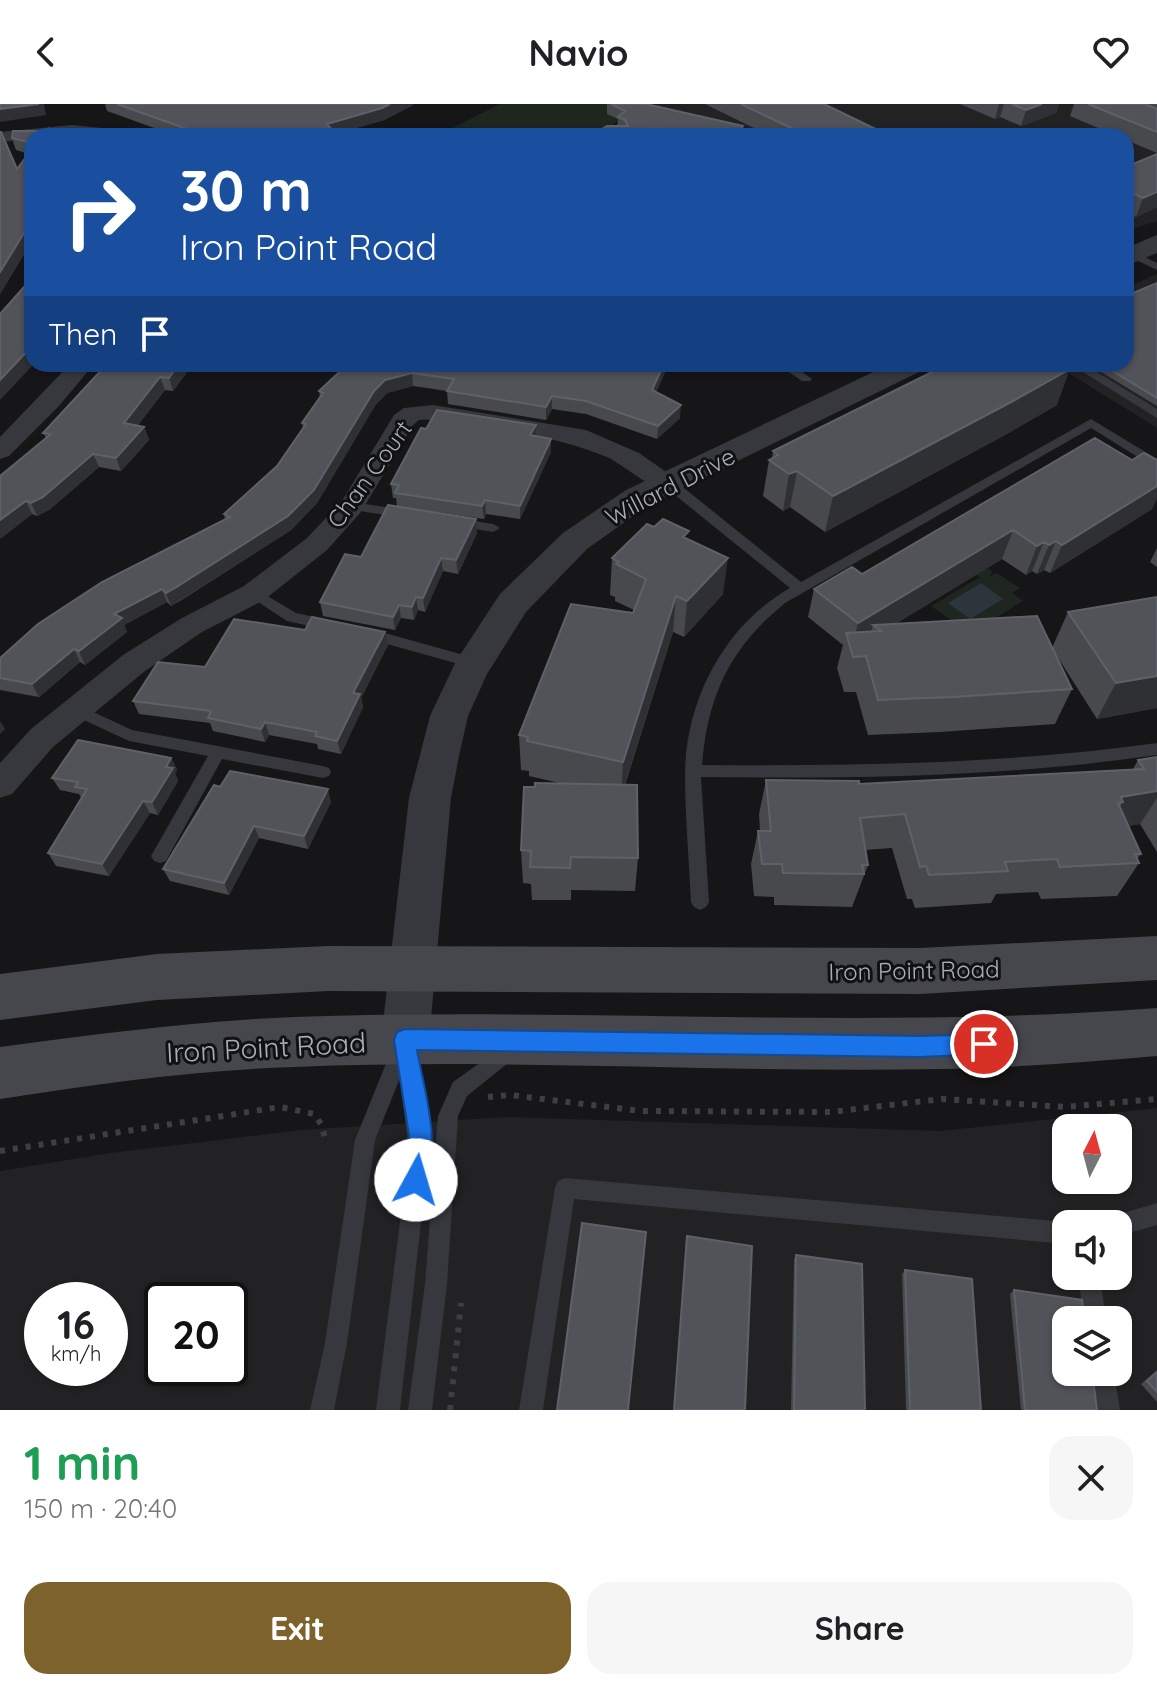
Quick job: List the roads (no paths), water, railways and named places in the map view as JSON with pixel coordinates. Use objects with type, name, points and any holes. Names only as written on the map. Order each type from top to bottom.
[{"type":"main road","name":"Iron Point Road","points":[[0,997],[91,984],[208,973],[412,968],[922,972],[1073,967],[1157,958]]},
{"type":"main road","name":"Iron Point Road","points":[[0,1073],[174,1050],[295,1042],[405,1040],[920,1046],[1078,1040],[1157,1032]]},
{"type":"street","points":[[73,128],[83,113]]},
{"type":"street","points":[[0,137],[24,135]]},
{"type":"street","points":[[1134,252],[1157,243]]},
{"type":"street","points":[[0,451],[51,401],[75,372]]},
{"type":"street","name":"Willard Drive","points":[[405,1040],[430,798],[449,716],[473,663],[513,603],[556,557],[601,520],[669,483],[897,372]]},
{"type":"street","name":"Chan Court","points":[[0,785],[32,748],[163,642],[254,593],[317,544],[352,506],[403,420],[426,411],[577,435],[630,458],[669,483]]},
{"type":"lane","points":[[1134,257],[1157,267]]},
{"type":"lane","points":[[795,372],[806,379]]},
{"type":"lane","points":[[1089,372],[1157,414]]},
{"type":"lane","points":[[700,902],[693,771],[700,713],[709,686],[730,649],[749,625],[799,588],[1091,423],[1157,465]]},
{"type":"lane","points":[[669,483],[799,588]]},
{"type":"lane","points":[[352,506],[415,516]]},
{"type":"lane","points":[[446,521],[493,528]]},
{"type":"lane","points":[[254,593],[292,617],[402,640],[473,663]]},
{"type":"lane","points":[[76,710],[117,731],[323,772]]},
{"type":"lane","points":[[693,771],[959,770],[1083,760],[1157,749]]},
{"type":"lane","points":[[160,856],[218,752]]},
{"type":"lane","points":[[322,1410],[336,1343],[365,1140],[405,1040]]},
{"type":"lane","points":[[388,1410],[420,1135],[405,1040]]},
{"type":"lane","points":[[420,1410],[436,1284],[448,1116],[460,1089],[471,1077],[524,1041]]},
{"type":"lane","points":[[531,1410],[565,1188],[1052,1232]]},
{"type":"lane","points":[[1132,1221],[1157,1214]]},
{"type":"lane","points":[[1105,1386],[1108,1410]]}]
